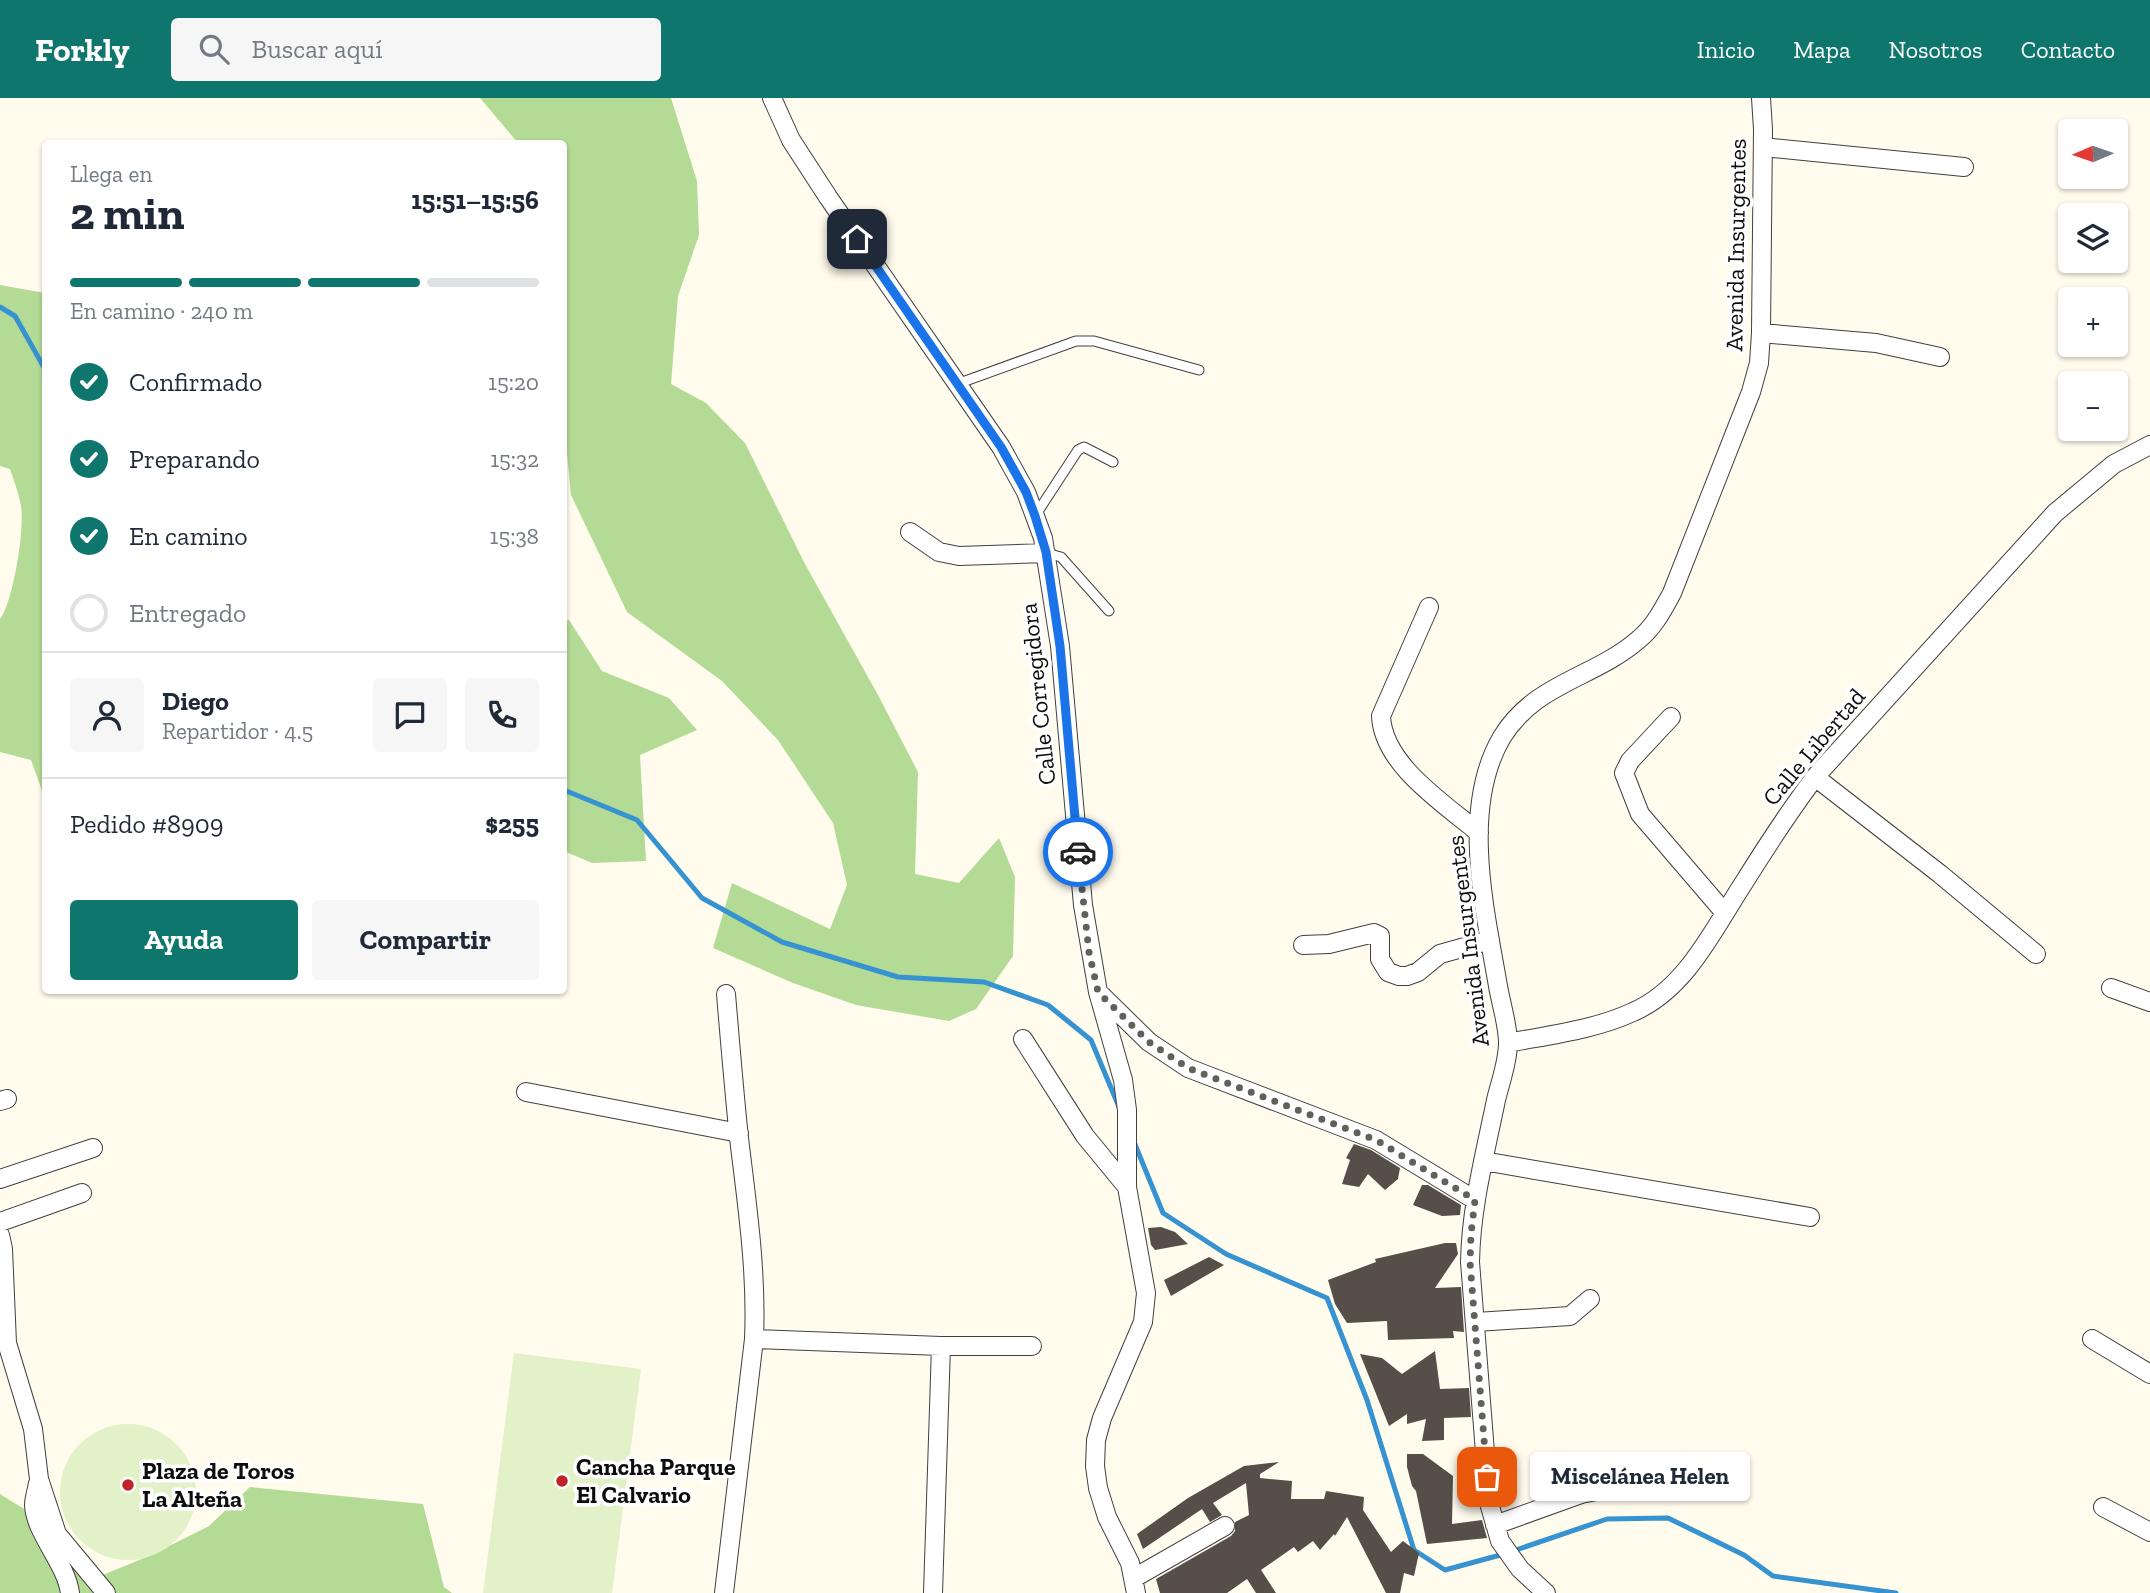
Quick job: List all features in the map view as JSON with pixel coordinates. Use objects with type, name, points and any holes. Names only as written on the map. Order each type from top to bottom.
[{"type":"street","name":"Calle Corregidora","points":[[772,98],[791,140],[813,174],[1001,447],[1026,492],[1046,552],[1060,646],[1083,905],[1098,992],[1117,1054],[1128,1110],[1127,1187],[1146,1293],[1143,1322],[1102,1418],[1096,1440],[1095,1466],[1098,1488],[1107,1517],[1130,1563],[1135,1585]]},
{"type":"street","name":"Avenida Insurgentes","points":[[1498,1533],[1489,1503],[1470,1262],[1475,1200],[1508,1043],[1479,861],[1479,821],[1487,774],[1501,739],[1521,712],[1549,691],[1637,641],[1656,622],[1672,593],[1751,393],[1759,363],[1763,147],[1761,98]]},
{"type":"street","points":[[1763,147],[1964,167]]},
{"type":"street","points":[[1761,333],[1876,343],[1940,357]]},
{"type":"street","name":"Calle Libertad","points":[[1508,1043],[1608,1023],[1655,1000],[1673,984],[1692,962],[1784,819],[1815,777],[2055,513],[2114,464],[2150,445]]},
{"type":"street","points":[[910,532],[939,552],[959,556],[1046,552]]},
{"type":"street","points":[[1429,607],[1381,716],[1382,732],[1410,775],[1479,833]]},
{"type":"street","points":[[1671,717],[1630,761],[1624,773],[1640,814],[1724,912]]},
{"type":"street","points":[[1815,777],[1940,874],[2036,954]]},
{"type":"street","points":[[1303,945],[1329,944],[1374,933],[1380,936],[1380,958],[1388,972],[1408,976],[1419,972],[1440,954],[1490,940]]},
{"type":"street","points":[[2111,988],[2150,1002]]},
{"type":"street","points":[[1098,992],[1149,1042],[1188,1068],[1376,1140],[1475,1200]]},
{"type":"street","points":[[724,1593],[754,1339],[755,1269],[726,994]]},
{"type":"street","points":[[1023,1039],[1085,1136],[1127,1187]]},
{"type":"street","points":[[526,1092],[739,1133]]},
{"type":"street","points":[[0,1179],[93,1148]]},
{"type":"street","points":[[1483,1161],[1810,1217]]},
{"type":"street","points":[[0,1222],[82,1193]]},
{"type":"street","points":[[0,1235],[8,1343],[33,1429],[39,1479],[57,1534],[106,1593]]},
{"type":"street","points":[[1476,1322],[1570,1316],[1590,1299]]},
{"type":"street","points":[[754,1339],[941,1346],[1031,1346]]},
{"type":"street","points":[[2092,1339],[2150,1374]]},
{"type":"street","points":[[933,1593],[941,1346]]},
{"type":"street","points":[[39,1479],[34,1506],[43,1531],[64,1570],[70,1593]]},
{"type":"street","points":[[1546,1593],[1520,1569],[1498,1533],[1581,1494],[1642,1482],[1695,1488],[1716,1485]]},
{"type":"street","points":[[2103,1507],[2150,1532]]},
{"type":"street","points":[[1135,1585],[1225,1527]]},
{"type":"lane","points":[[957,384],[1076,341],[1094,341],[1199,370]]},
{"type":"lane","points":[[1035,516],[1078,450],[1084,447],[1112,462]]},
{"type":"lane","points":[[1046,552],[1061,557],[1109,611]]},
{"type":"green space","points":[[480,98],[671,98],[697,181],[699,235],[678,296],[671,384],[706,403],[745,443],[805,564],[918,772],[915,874],[959,883],[999,838],[1015,877],[1013,956],[976,1009],[949,1021],[856,1005],[793,983],[713,948],[732,883],[830,929],[847,885],[833,823],[778,740],[722,681],[627,612],[571,495],[567,454],[567,140],[515,140]]},
{"type":"green space","points":[[0,285],[42,292],[42,791],[31,760],[0,752],[0,619],[13,582],[20,547],[22,517],[10,469],[0,466]]},
{"type":"green space","points":[[567,620],[602,671],[669,698],[697,730],[640,755],[646,861],[592,863],[567,852]]},
{"type":"green space","name":"Cancha Parque El Calvario","points":[[514,1353],[641,1369],[612,1593],[483,1593]]},
{"type":"green space","name":"Plaza de Toros La Alteña","points":[[128,1424],[154,1430],[176,1444],[190,1466],[196,1492],[190,1518],[176,1540],[154,1554],[128,1560],[102,1554],[80,1540],[66,1518],[60,1492],[66,1466],[80,1444],[102,1430]]},
{"type":"green space","points":[[250,1487],[423,1504],[444,1587],[452,1593],[0,1593],[0,1494],[37,1517],[88,1581],[149,1556],[209,1526]]},
{"type":"building","points":[[1354,1144],[1371,1150],[1400,1168],[1398,1179],[1385,1190],[1368,1174],[1359,1187],[1342,1184],[1350,1160],[1346,1158]]},
{"type":"building","points":[[1422,1185],[1428,1185],[1461,1205],[1460,1215],[1442,1216],[1413,1205]]},
{"type":"building","points":[[1161,1227],[1175,1232],[1188,1244],[1155,1250],[1151,1245],[1148,1228]]},
{"type":"building","points":[[1445,1243],[1456,1243],[1458,1254],[1435,1288],[1461,1287],[1464,1332],[1453,1331],[1454,1338],[1388,1340],[1387,1321],[1347,1323],[1335,1304],[1328,1280],[1376,1262],[1375,1259]]},
{"type":"building","points":[[1209,1257],[1224,1265],[1171,1296],[1164,1280]]},
{"type":"building","points":[[1435,1351],[1440,1389],[1469,1388],[1471,1417],[1444,1418],[1444,1440],[1422,1441],[1426,1419],[1407,1424],[1407,1414],[1389,1426],[1360,1354],[1382,1358],[1402,1374]]},
{"type":"building","points":[[1407,1454],[1423,1454],[1453,1476],[1452,1524],[1482,1520],[1487,1538],[1427,1544],[1416,1491],[1407,1467]]},
{"type":"building","points":[[1279,1462],[1260,1474],[1260,1478],[1292,1481],[1291,1499],[1324,1499],[1326,1491],[1364,1497],[1363,1510],[1391,1552],[1403,1541],[1419,1553],[1414,1576],[1404,1573],[1400,1593],[1386,1593],[1347,1517],[1335,1536],[1334,1534],[1320,1550],[1313,1541],[1298,1552],[1294,1547],[1261,1570],[1276,1593],[1256,1593],[1247,1579],[1227,1593],[1160,1593],[1156,1579],[1231,1536],[1235,1531],[1235,1522],[1249,1515],[1246,1483],[1213,1503],[1222,1515],[1210,1522],[1202,1509],[1143,1549],[1137,1534],[1188,1498],[1244,1466]]},
{"type":"waterway","points":[[0,307],[15,316],[42,364]]},
{"type":"waterway","points":[[567,791],[637,820],[702,898],[782,942],[898,977],[984,982],[1048,1005],[1091,1040],[1119,1107]]},
{"type":"waterway","points":[[1134,1142],[1163,1213],[1226,1254],[1327,1298],[1367,1400],[1414,1550],[1445,1570],[1504,1554]]},
{"type":"waterway","points":[[1513,1551],[1607,1519],[1668,1518],[1744,1555],[1773,1576],[1896,1593]]},
{"type":"way so far","points":[[1078,852],[1089,952],[1098,992],[1149,1042],[1188,1068],[1376,1140],[1475,1200],[1470,1262],[1487,1477]]},
{"type":"place","name":"Miscelánea Helen","points":[[1487,1477]]},
{"type":"place","name":"Cancha Parque El Calvario","points":[[562,1481]]},
{"type":"place","name":"Plaza de Toros La Alteña","points":[[128,1485]]},
{"type":"route","points":[[857,239],[1001,447],[1026,492],[1043,538],[1060,646],[1078,852]]}]
